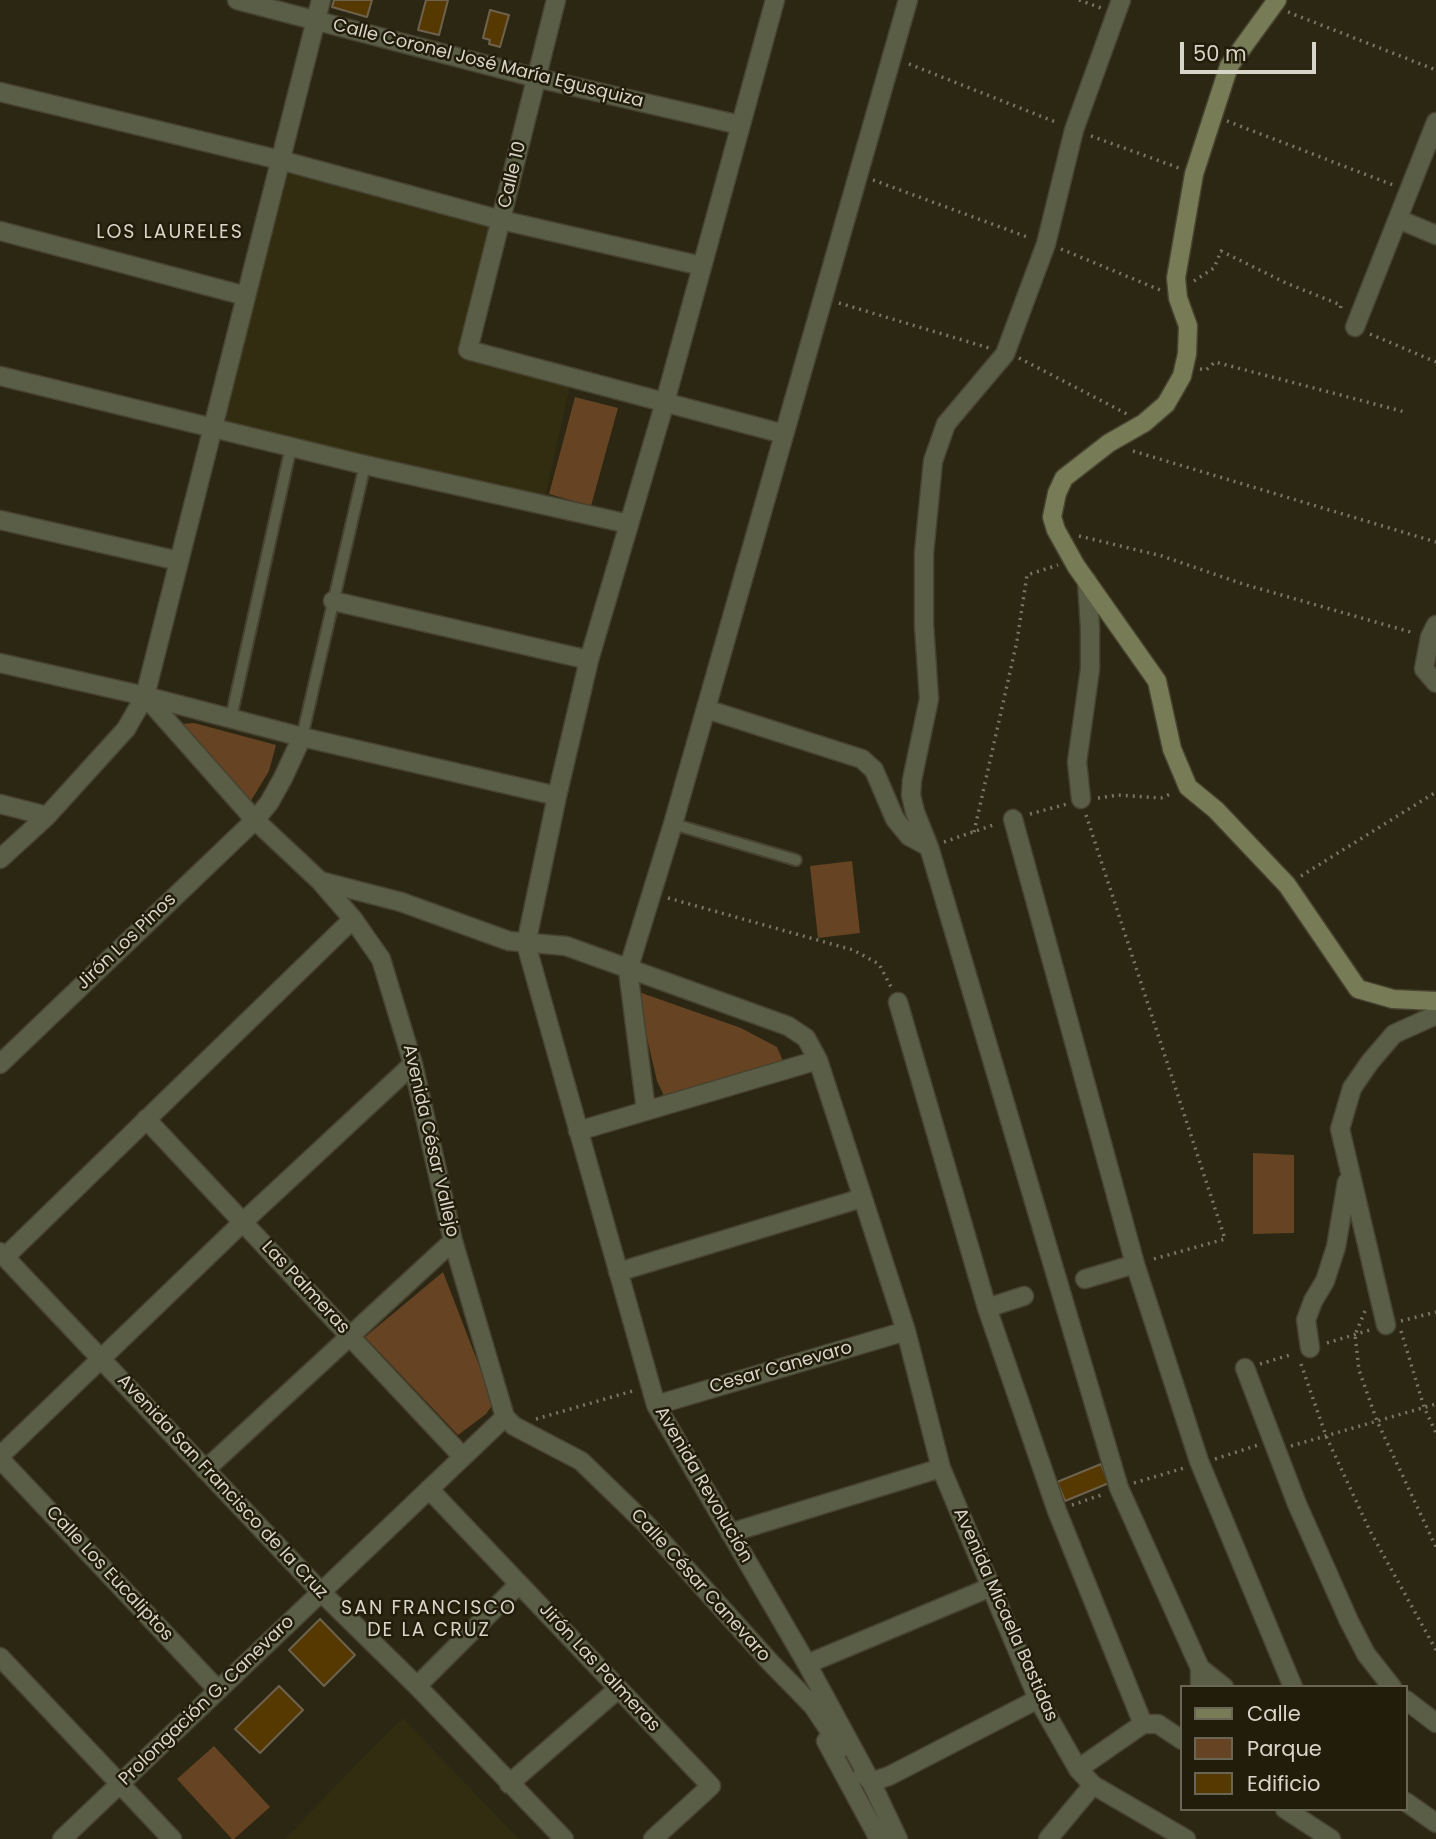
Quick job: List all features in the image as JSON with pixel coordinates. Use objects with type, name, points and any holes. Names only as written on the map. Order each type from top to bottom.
[{"type":"street","name":"Calle Coronel José María Egusquiza","points":[[237,0],[537,78],[740,125]]},
{"type":"street","points":[[0,859],[47,816],[126,729],[145,696],[321,0]]},
{"type":"street","name":"Calle 10","points":[[556,0],[468,350],[666,402]]},
{"type":"street","points":[[526,944],[589,660],[666,402],[775,0]]},
{"type":"street","points":[[646,1110],[628,970],[673,824],[908,0]]},
{"type":"street","points":[[1275,3],[1228,66],[1194,174],[1176,278],[1178,298],[1188,326],[1182,376],[1167,404],[1144,423],[1109,443],[1064,478],[1057,493],[1052,517],[1056,530],[1075,563],[1157,681],[1172,749],[1188,787],[1216,810],[1287,885],[1358,989],[1393,999],[1436,1001]]},
{"type":"street","points":[[1118,7],[1074,130],[1046,244],[1006,354],[946,424],[933,461],[924,553],[924,625],[929,699],[911,795],[929,847],[1119,1488],[1200,1668],[1200,1685]]},
{"type":"street","points":[[0,92],[280,160],[501,220],[702,266]]},
{"type":"street","points":[[1355,327],[1436,122]]},
{"type":"street","points":[[1398,219],[1436,235]]},
{"type":"street","points":[[0,231],[246,296]]},
{"type":"street","points":[[0,376],[291,447],[629,524]]},
{"type":"street","points":[[666,402],[784,434]]},
{"type":"street","points":[[0,520],[179,561]]},
{"type":"street","points":[[1081,799],[1077,762],[1090,668],[1087,581]]},
{"type":"street","points":[[333,601],[589,660]]},
{"type":"street","points":[[1433,631],[1424,669],[1436,683]]},
{"type":"street","points":[[0,663],[557,796]]},
{"type":"street","name":"Avenida César Vallejo","points":[[145,696],[255,820],[320,881],[353,919],[381,959],[413,1063],[453,1241],[509,1422]]},
{"type":"street","points":[[706,709],[862,758],[874,769],[895,819],[909,836],[929,847]]},
{"type":"street","name":"Jirón Los Pinos","points":[[0,1064],[255,820],[283,778],[302,737]]},
{"type":"street","points":[[0,804],[47,816]]},
{"type":"street","points":[[1013,819],[1135,1264],[1200,1463],[1292,1685]]},
{"type":"street","name":"Avenida Micaela Bastidas","points":[[320,881],[401,902],[509,941],[566,946],[788,1026],[806,1038],[818,1060],[906,1331],[942,1468],[1038,1699],[1078,1769],[1093,1785],[1186,1839]]},
{"type":"street","points":[[2,1255],[353,919]]},
{"type":"street","name":"Avenida Revolución","points":[[526,944],[656,1405],[807,1664],[871,1782],[898,1839]]},
{"type":"street","points":[[898,1002],[987,1308],[1056,1511],[1143,1724]]},
{"type":"street","points":[[1386,1325],[1340,1129],[1352,1088],[1370,1062],[1394,1034],[1436,1015]]},
{"type":"street","points":[[578,1131],[818,1060]]},
{"type":"street","points":[[0,1457],[243,1222],[413,1063]]},
{"type":"street","name":"Las Palmeras","points":[[146,1119],[463,1457]]},
{"type":"street","points":[[1310,1349],[1306,1320],[1325,1281],[1336,1247],[1348,1172]]},
{"type":"street","points":[[618,1272],[862,1198]]},
{"type":"street","points":[[205,1470],[453,1241]]},
{"type":"street","name":"Avenida San Francisco de la Cruz","points":[[2,1255],[321,1592],[417,1686],[564,1839]]},
{"type":"street","points":[[1085,1279],[1135,1264]]},
{"type":"street","points":[[987,1308],[1024,1296]]},
{"type":"street","name":"Cesar Canevaro","points":[[656,1405],[906,1331]]},
{"type":"street","points":[[1245,1368],[1297,1504],[1349,1621],[1366,1654],[1390,1685]]},
{"type":"street","name":"Prolongación G. Canevaro","points":[[62,1839],[463,1457],[509,1422]]},
{"type":"street","name":"Calle César Canevaro","points":[[509,1422],[581,1461],[647,1525],[701,1587],[813,1706],[847,1757],[871,1782]]},
{"type":"street","name":"Calle Los Eucaliptos","points":[[0,1457],[218,1690]]},
{"type":"street","points":[[730,1533],[942,1468]]},
{"type":"street","name":"Jirón Las Palmeras","points":[[429,1489],[710,1786],[653,1839]]},
{"type":"street","points":[[417,1686],[519,1584]]},
{"type":"street","points":[[807,1664],[991,1587]]},
{"type":"street","points":[[0,1657],[172,1839]]},
{"type":"street","points":[[1200,1668],[1221,1685]]},
{"type":"street","points":[[793,1685],[879,1839]]},
{"type":"street","points":[[509,1784],[618,1689]]},
{"type":"street","points":[[871,1782],[889,1776],[1038,1699]]},
{"type":"street","points":[[1408,1702],[1436,1723]]},
{"type":"street","points":[[1078,1769],[1143,1724],[1158,1724],[1180,1739]]},
{"type":"street","points":[[1048,1839],[1093,1785]]},
{"type":"street","points":[[1408,1803],[1436,1823]]},
{"type":"street","points":[[1288,1811],[1331,1839]]},
{"type":"lane","points":[[231,718],[291,447]]},
{"type":"lane","points":[[302,737],[365,464]]},
{"type":"lane","points":[[673,824],[796,860]]},
{"type":"path","points":[[1080,0],[1118,7]]},
{"type":"path","points":[[1275,3],[1436,70]]},
{"type":"path","points":[[892,58],[1194,174]]},
{"type":"path","points":[[1214,116],[1408,191]]},
{"type":"path","points":[[858,174],[1046,244],[1178,298],[1198,277],[1214,268],[1221,251],[1286,284],[1341,305],[1339,323],[1355,327],[1436,362]]},
{"type":"path","points":[[1184,366],[1206,370],[1215,362],[1405,412]]},
{"type":"path","points":[[1109,443],[1436,542]]},
{"type":"path","points":[[1056,530],[1162,556],[1243,584],[1433,631]]},
{"type":"path","points":[[974,832],[1017,641],[1027,575],[1075,563]]},
{"type":"path","points":[[929,847],[1081,799],[1118,795],[1161,798],[1188,787]]},
{"type":"path","points":[[1287,885],[1436,792]]},
{"type":"path","points":[[1081,799],[1225,1239],[1135,1264]]},
{"type":"path","points":[[652,893],[853,950],[879,964],[898,1002]]},
{"type":"path","points":[[1379,1297],[1363,1313],[1355,1335],[1359,1370],[1377,1421],[1436,1547]]},
{"type":"path","points":[[1436,1312],[1399,1322],[1424,1407],[1436,1433]]},
{"type":"path","points":[[1310,1349],[1386,1325]]},
{"type":"path","points":[[1245,1368],[1297,1352],[1326,1436],[1370,1531],[1436,1650]]},
{"type":"path","points":[[509,1422],[650,1386]]},
{"type":"path","points":[[1056,1511],[1119,1488],[1272,1441],[1287,1447],[1436,1404]]},
{"type":"shaded area","points":[[289,169],[492,224],[459,358],[570,386],[544,502],[221,424]]},
{"type":"shaded area","points":[[403,1718],[519,1839],[285,1839],[352,1769]]},
{"type":"green space","points":[[575,397],[618,408],[591,506],[549,494]]},
{"type":"green space","points":[[194,723],[276,745],[269,771],[249,804],[183,731],[182,724]]},
{"type":"green space","points":[[852,861],[860,933],[818,938],[810,866]]},
{"type":"green space","points":[[636,991],[741,1028],[777,1047],[783,1061],[664,1096],[657,1081]]},
{"type":"green space","points":[[1253,1153],[1294,1155],[1294,1233],[1253,1234]]},
{"type":"green space","points":[[443,1272],[492,1399],[486,1414],[458,1435],[365,1337]]},
{"type":"green space","points":[[214,1746],[270,1807],[234,1839],[177,1779]]},
{"type":"building","points":[[334,0],[372,0],[367,17],[332,7]]},
{"type":"building","points":[[426,0],[448,0],[439,35],[418,30]]},
{"type":"building","points":[[490,10],[509,15],[500,47],[489,44],[490,40],[483,38]]},
{"type":"building","points":[[1101,1464],[1109,1483],[1065,1501],[1057,1482]]},
{"type":"building","points":[[320,1619],[355,1655],[324,1686],[289,1650]]},
{"type":"building","points":[[279,1686],[303,1710],[260,1753],[235,1729]]},
{"type":"district","name":"LOS LAURELES","points":[[170,233]]},
{"type":"district","name":"SAN FRANCISCO DE LA CRUZ","points":[[429,1620]]}]
